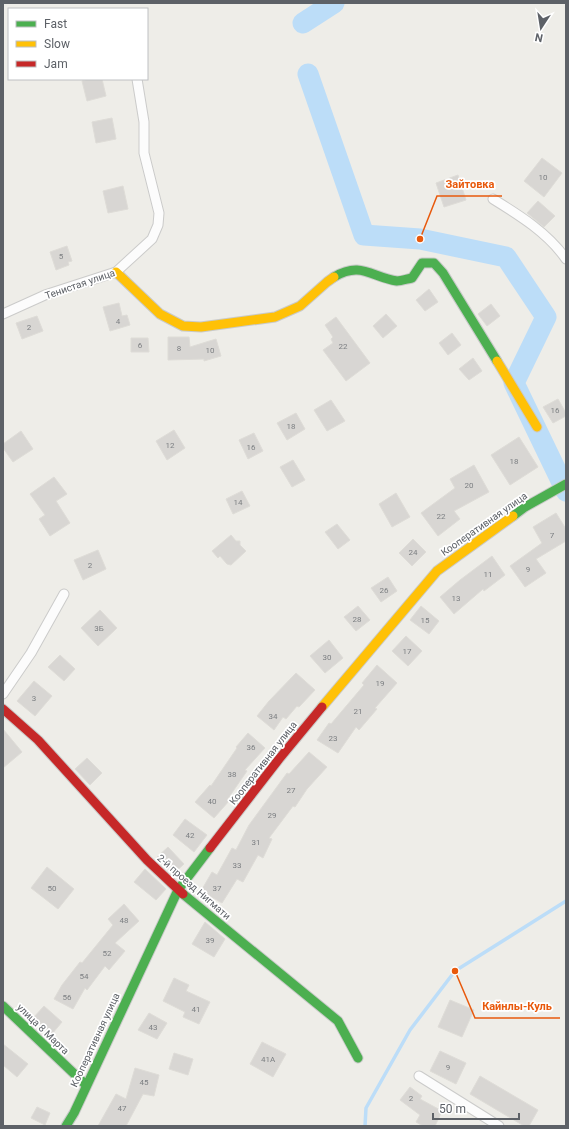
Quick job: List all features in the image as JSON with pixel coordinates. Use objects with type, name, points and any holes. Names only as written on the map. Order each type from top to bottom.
[{"type":"street","name":"Тенистая улица","points":[[3,314],[45,296],[116,272],[152,239],[158,225],[159,213],[144,153],[144,122],[137,80]]},
{"type":"street","points":[[493,199],[520,215],[559,248],[566,259]]},
{"type":"street","points":[[116,272],[160,314],[184,326],[201,327],[275,317],[300,306],[327,282],[340,274],[356,269],[398,282],[412,278],[422,263],[434,264],[443,273],[537,426]]},
{"type":"street","name":"Кооперативная улица","points":[[66,1126],[74,1113],[178,890],[279,759],[437,571],[525,507],[566,484]]},
{"type":"street","points":[[3,694],[31,653],[64,594]]},
{"type":"street","name":"2-й проезд Нигмати","points":[[3,709],[38,740],[147,860],[178,890],[338,1021],[358,1058]]},
{"type":"street","name":"улица 8 Марта","points":[[3,1006],[86,1085]]},
{"type":"street","points":[[419,1076],[499,1126]]},
{"type":"building","points":[[102,80],[106,96],[87,101],[82,81]]},
{"type":"building","points":[[112,118],[116,139],[96,143],[92,122]]},
{"type":"building","points":[[542,158],[562,173],[544,197],[524,181]]},
{"type":"building","points":[[458,175],[466,200],[444,207],[436,183]]},
{"type":"building","points":[[123,186],[128,209],[108,213],[103,191]]},
{"type":"building","points":[[538,201],[555,216],[544,227],[527,213]]},
{"type":"building","points":[[67,246],[72,261],[68,262],[69,265],[56,270],[50,252]]},
{"type":"building","points":[[429,289],[438,302],[425,311],[416,300]]},
{"type":"building","points":[[119,303],[122,316],[127,315],[130,325],[110,331],[103,307]]},
{"type":"building","points":[[491,304],[500,316],[487,326],[478,314]]},
{"type":"building","points":[[386,314],[397,326],[383,338],[373,326]]},
{"type":"building","points":[[37,316],[43,331],[22,339],[16,323]]},
{"type":"building","points":[[336,317],[370,363],[346,381],[323,350],[333,343],[331,339],[333,337],[325,325]]},
{"type":"building","points":[[452,333],[461,345],[448,355],[439,343]]},
{"type":"building","points":[[168,337],[189,337],[190,347],[216,339],[221,356],[204,361],[204,359],[168,360]]},
{"type":"building","points":[[131,338],[148,338],[149,352],[131,352]]},
{"type":"building","points":[[473,358],[482,371],[469,380],[459,369]]},
{"type":"building","points":[[558,399],[566,413],[566,416],[553,423],[543,407]]},
{"type":"building","points":[[331,400],[345,421],[327,431],[314,410]]},
{"type":"building","points":[[296,413],[305,429],[287,440],[277,423]]},
{"type":"building","points":[[174,430],[185,448],[167,460],[156,441]]},
{"type":"building","points":[[21,431],[33,449],[13,462],[3,448],[3,444]]},
{"type":"building","points":[[254,433],[263,451],[248,459],[239,440]]},
{"type":"building","points":[[519,437],[538,467],[510,485],[491,455]]},
{"type":"building","points":[[293,460],[305,480],[292,487],[280,467]]},
{"type":"building","points":[[474,465],[489,492],[454,511],[460,519],[438,536],[421,513],[455,488],[450,479]]},
{"type":"building","points":[[54,477],[67,494],[56,501],[70,523],[50,536],[39,519],[45,515],[30,494]]},
{"type":"building","points":[[242,491],[250,506],[233,514],[226,499]]},
{"type":"building","points":[[396,493],[410,517],[392,527],[379,504]]},
{"type":"building","points":[[556,513],[566,529],[566,541],[536,559],[546,573],[525,587],[510,566],[542,543],[533,527]]},
{"type":"building","points":[[337,524],[350,540],[338,549],[325,532]]},
{"type":"building","points":[[231,535],[236,541],[240,541],[240,545],[246,551],[231,565],[227,564],[220,556],[218,558],[212,551]]},
{"type":"building","points":[[413,539],[426,552],[412,566],[399,553]]},
{"type":"building","points":[[98,550],[106,569],[83,580],[74,560]]},
{"type":"building","points":[[492,556],[505,575],[484,591],[483,589],[454,614],[440,597]]},
{"type":"building","points":[[388,577],[397,591],[381,602],[371,588]]},
{"type":"building","points":[[358,606],[370,620],[356,631],[344,617]]},
{"type":"building","points":[[421,606],[439,621],[429,634],[410,620]]},
{"type":"building","points":[[100,610],[117,628],[98,646],[81,628]]},
{"type":"building","points":[[406,636],[422,651],[408,666],[392,651]]},
{"type":"building","points":[[329,640],[343,658],[325,673],[310,656]]},
{"type":"building","points":[[60,655],[75,669],[64,681],[48,667]]},
{"type":"building","points":[[377,665],[397,683],[375,708],[377,709],[359,730],[356,727],[338,753],[317,740],[329,723],[331,724],[364,685],[362,683]]},
{"type":"building","points":[[296,673],[315,690],[299,707],[297,706],[286,719],[283,717],[274,730],[257,716]]},
{"type":"building","points":[[34,681],[52,696],[35,716],[17,701]]},
{"type":"building","points":[[3,729],[22,752],[3,768]]},
{"type":"building","points":[[248,733],[265,748],[245,770],[247,771],[227,800],[229,801],[214,818],[195,802],[210,785],[211,786],[237,748],[236,747]]},
{"type":"building","points":[[309,752],[327,767],[307,789],[295,807],[293,806],[269,838],[272,839],[263,858],[258,855],[243,882],[237,879],[222,903],[201,891],[212,872],[217,875],[232,848],[236,850],[249,825],[287,773],[289,774]]},
{"type":"building","points":[[87,758],[102,773],[90,785],[75,769]]},
{"type":"building","points":[[185,819],[207,835],[194,852],[173,835]]},
{"type":"building","points":[[168,847],[184,864],[173,874],[156,858]]},
{"type":"building","points":[[47,867],[74,889],[58,909],[31,888]]},
{"type":"building","points":[[145,869],[166,889],[156,900],[134,882]]},
{"type":"building","points":[[124,904],[139,921],[115,943],[125,951],[109,970],[105,966],[87,990],[85,988],[73,1009],[54,999],[62,985],[80,962],[82,963],[113,925],[108,919]]},
{"type":"building","points":[[205,922],[225,939],[214,957],[192,944]]},
{"type":"building","points":[[174,978],[189,985],[186,991],[210,1002],[199,1024],[183,1017],[185,1012],[163,1001]]},
{"type":"building","points":[[450,1000],[474,1010],[462,1037],[438,1027]]},
{"type":"building","points":[[44,1006],[62,1022],[52,1034],[33,1018]]},
{"type":"building","points":[[149,1013],[167,1023],[157,1039],[138,1030]]},
{"type":"building","points":[[262,1042],[286,1054],[273,1077],[250,1064]]},
{"type":"building","points":[[3,1044],[28,1064],[17,1077],[3,1065]]},
{"type":"building","points":[[440,1051],[466,1063],[456,1084],[430,1071]]},
{"type":"building","points":[[174,1053],[193,1059],[188,1075],[169,1069]]},
{"type":"building","points":[[135,1068],[159,1075],[154,1096],[143,1094],[126,1126],[98,1126],[116,1094],[126,1099]]},
{"type":"building","points":[[480,1076],[538,1110],[529,1126],[524,1126],[470,1094]]},
{"type":"building","points":[[410,1087],[422,1096],[420,1099],[442,1111],[435,1126],[423,1126],[416,1122],[420,1115],[400,1100]]},
{"type":"building","points":[[37,1107],[50,1113],[45,1125],[31,1118]]},
{"type":"waterway","points":[[303,23],[334,3]]},
{"type":"waterway","points":[[308,74],[364,235],[420,239],[506,257],[546,317],[514,383],[566,491]]},
{"type":"waterway","points":[[365,1126],[366,1108],[410,1030],[455,971],[566,901]]},
{"type":"traffic: fast","points":[[334,277],[343,272],[359,270],[400,281],[412,278],[422,263],[434,263],[443,273],[497,361]]},
{"type":"traffic: fast","points":[[513,516],[525,507],[566,484]]},
{"type":"traffic: fast","points":[[66,1126],[74,1113],[178,890],[210,848]]},
{"type":"traffic: fast","points":[[183,894],[338,1021],[358,1058]]},
{"type":"traffic: fast","points":[[3,1006],[86,1085]]},
{"type":"traffic: slow","points":[[116,272],[160,314],[183,326],[201,327],[275,317],[300,306],[334,277]]},
{"type":"traffic: slow","points":[[497,361],[537,427]]},
{"type":"traffic: slow","points":[[322,707],[437,571],[513,516]]},
{"type":"traffic: jam","points":[[210,848],[279,759],[322,707]]},
{"type":"traffic: jam","points":[[3,709],[38,740],[147,860],[183,894]]},
{"type":"place","name":"Зайтовка","points":[[420,239]]},
{"type":"place","name":"Кайнлы-Куль","points":[[455,971]]}]
